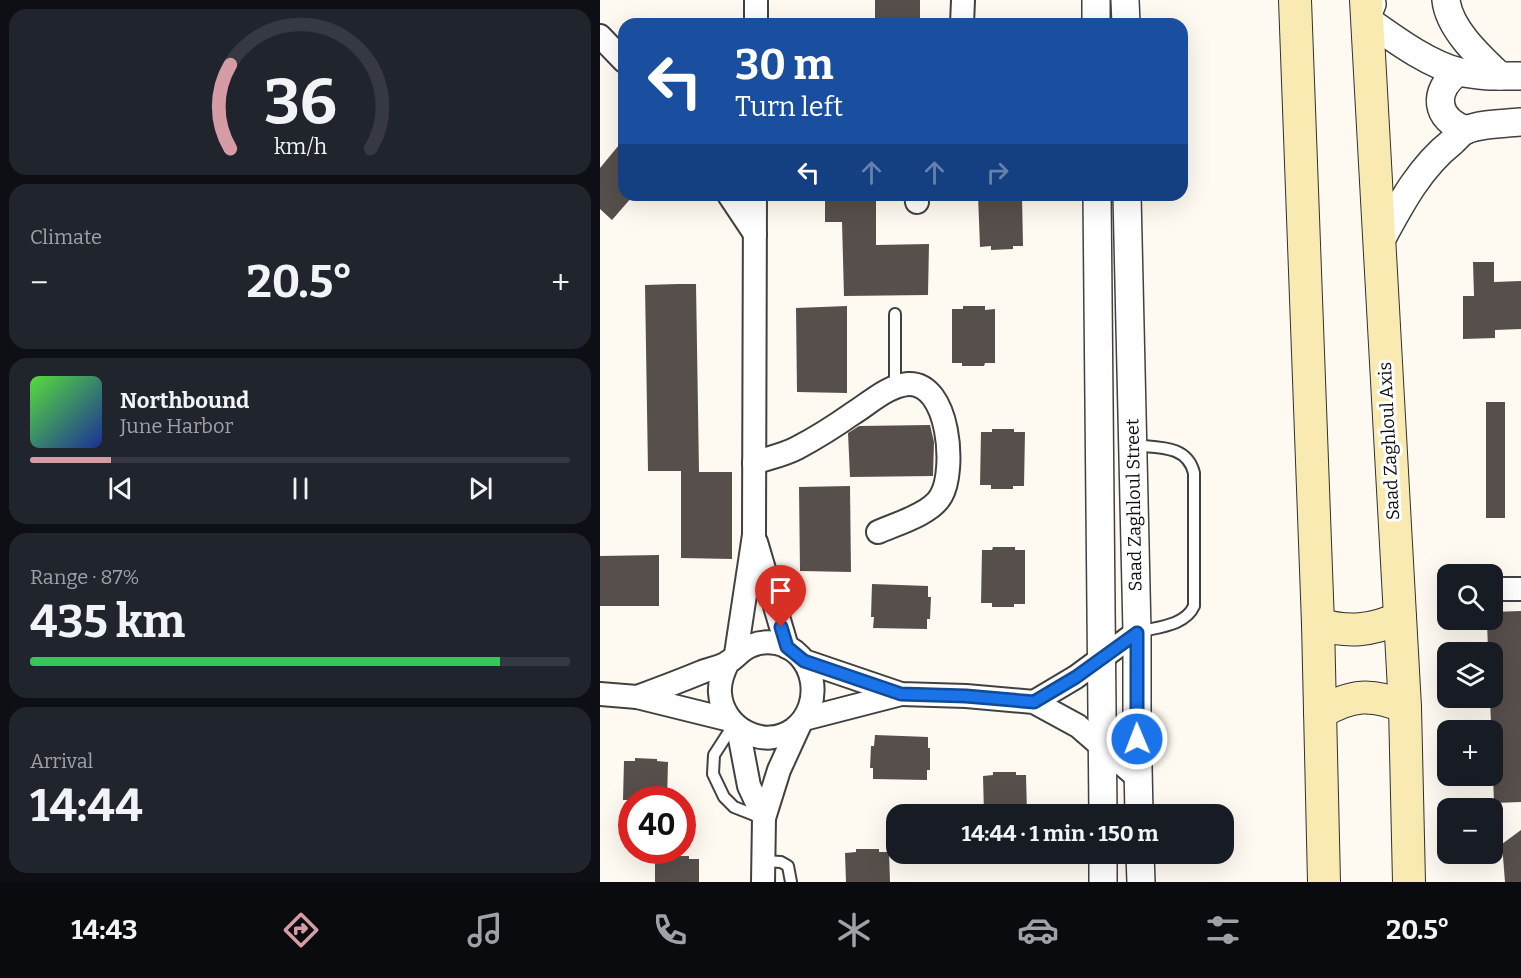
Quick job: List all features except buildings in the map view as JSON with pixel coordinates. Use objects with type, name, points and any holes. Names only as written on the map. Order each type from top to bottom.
[{"type":"main road","points":[[1295,0],[1318,624],[1324,882]]},
{"type":"main road","name":"Saad Zaghloul Axis","points":[[1369,6],[1383,334],[1405,707],[1409,882]]},
{"type":"main road","points":[[1318,624],[1351,631],[1368,630],[1400,618]]},
{"type":"main road","points":[[1320,712],[1336,703],[1353,698],[1380,698],[1405,707]]},
{"type":"street","points":[[756,0],[756,18]]},
{"type":"street","points":[[962,18],[963,0]]},
{"type":"street","points":[[1096,0],[1096,18]]},
{"type":"street","points":[[1125,0],[1126,18]]},
{"type":"street","points":[[1446,0],[1447,8],[1468,46],[1511,76]]},
{"type":"street","points":[[1369,6],[1426,58],[1458,72],[1511,76]]},
{"type":"street","points":[[600,36],[618,56]]},
{"type":"street","points":[[1458,72],[1448,79],[1441,91],[1441,104],[1445,116],[1454,126],[1466,130]]},
{"type":"street","points":[[1380,242],[1403,198],[1441,150],[1466,130],[1521,122]]},
{"type":"street","points":[[733,201],[755,234]]},
{"type":"street","points":[[755,201],[754,535],[732,658],[721,676],[720,692],[723,707],[734,724],[750,786],[764,818]]},
{"type":"street","name":"Saad Zaghloul Street","points":[[1097,201],[1103,804]]},
{"type":"street","name":"Saad Zaghloul Street","points":[[1127,201],[1139,804]]},
{"type":"street","points":[[754,463],[796,449],[887,391],[908,384],[920,386],[930,393],[936,402],[946,429],[948,479],[940,498],[928,509],[878,532]]},
{"type":"street","points":[[754,535],[795,654],[810,671],[813,683],[810,708],[779,770],[764,818],[763,872]]},
{"type":"street","points":[[1503,589],[1521,589]]},
{"type":"street","points":[[1034,702],[1076,677],[1137,633]]},
{"type":"street","points":[[638,697],[732,658],[745,648],[766,643],[901,694]]},
{"type":"street","points":[[600,694],[638,697],[734,724],[758,737],[769,738],[781,735],[802,721],[901,694],[966,696],[1034,702],[1064,717],[1138,778]]},
{"type":"street","points":[[1103,864],[1103,882]]},
{"type":"street","points":[[1140,864],[1141,882]]},
{"type":"lane","points":[[894,314],[896,388]]},
{"type":"lane","points":[[1133,445],[1174,450],[1188,458],[1194,473],[1194,606],[1191,612],[1180,621],[1137,633]]},
{"type":"lane","points":[[734,724],[714,755],[713,774],[724,797],[734,807],[764,818]]},
{"type":"lane","points":[[763,872],[780,862],[788,866],[791,882]]},
{"type":"route","points":[[781,627],[787,647],[804,661],[901,694],[966,696],[1034,702],[1076,677],[1137,633],[1137,739]]}]
